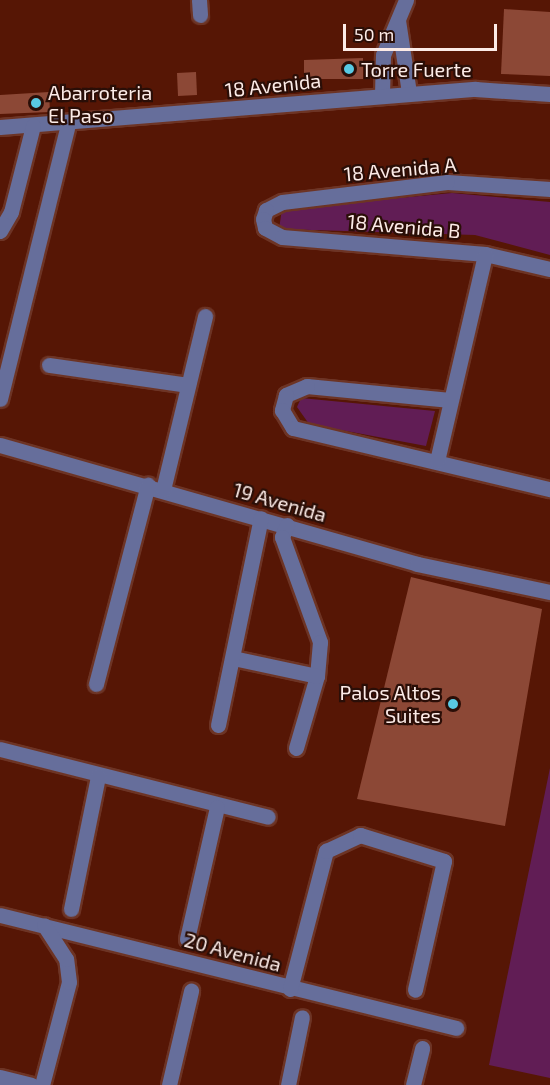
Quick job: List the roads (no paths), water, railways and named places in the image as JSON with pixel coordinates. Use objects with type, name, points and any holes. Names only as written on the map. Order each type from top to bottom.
[{"type":"street","points":[[382,95],[383,55],[406,0]]},
{"type":"street","points":[[398,20],[409,93]]},
{"type":"street","name":"18 Avenida","points":[[1,131],[33,126],[475,88],[550,94]]},
{"type":"street","points":[[0,399],[68,123]]},
{"type":"street","points":[[0,231],[33,126]]},
{"type":"street","name":"18 Avenida A","points":[[263,219],[266,210],[282,202],[447,182],[550,189]]},
{"type":"street","name":"18 Avenida B","points":[[263,219],[265,228],[282,237],[485,254],[550,269]]},
{"type":"street","points":[[436,461],[485,254]]},
{"type":"street","points":[[163,490],[205,316]]},
{"type":"street","points":[[49,365],[188,385]]},
{"type":"street","points":[[450,400],[295,388],[286,394],[285,420],[293,428],[550,489]]},
{"type":"street","name":"19 Avenida","points":[[0,445],[148,485],[417,564],[550,592]]},
{"type":"street","points":[[96,684],[148,485]]},
{"type":"street","points":[[218,725],[261,518]]},
{"type":"street","points":[[287,525],[282,537],[320,642],[317,676],[296,748]]},
{"type":"street","points":[[233,658],[317,676]]},
{"type":"street","points":[[0,749],[217,807],[268,817]]},
{"type":"street","points":[[71,909],[98,776]]},
{"type":"street","points":[[187,939],[217,807]]},
{"type":"street","points":[[290,988],[326,851],[360,835],[444,861],[415,990]]},
{"type":"street","name":"20 Avenida","points":[[0,915],[456,1028]]},
{"type":"street","points":[[42,1085],[69,982],[66,959],[44,925]]},
{"type":"street","points":[[169,1085],[191,991]]},
{"type":"street","points":[[288,1085],[302,1017]]},
{"type":"street","points":[[413,1085],[422,1048]]},
{"type":"street","points":[[0,1077],[31,1085]]},
{"type":"place","name":"Torre Fuerte","points":[[349,69]]},
{"type":"place","name":"Abarroteria El Paso","points":[[36,103]]},
{"type":"place","name":"Palos Altos Suites","points":[[453,704]]}]
